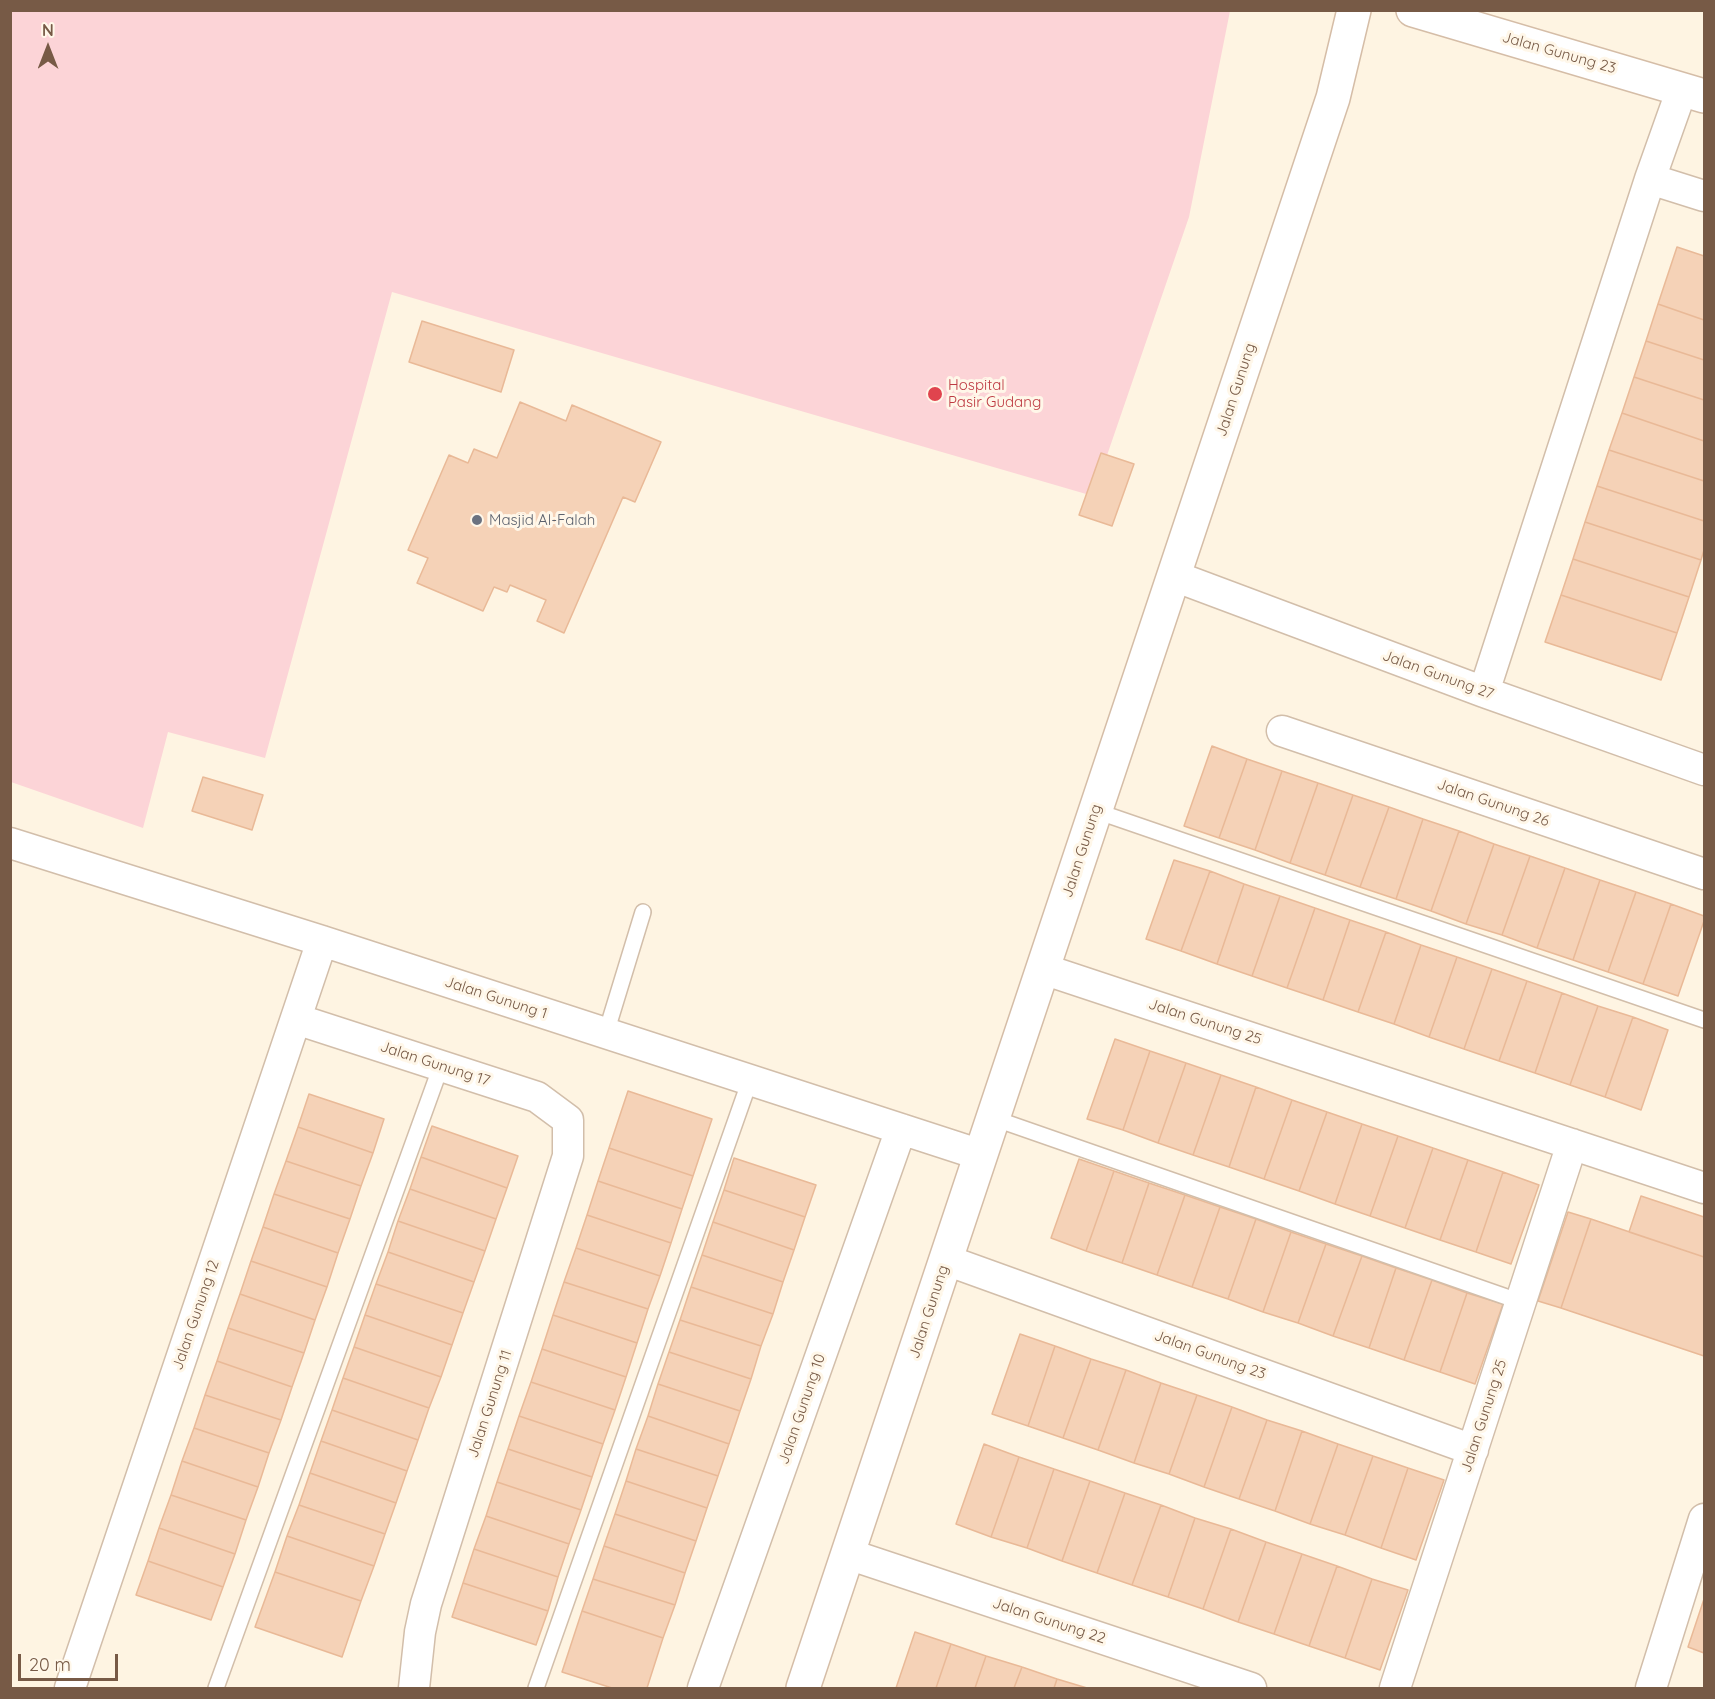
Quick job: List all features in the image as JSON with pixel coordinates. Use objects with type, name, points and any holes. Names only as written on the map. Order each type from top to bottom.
[{"type":"street","name":"Jalan Gunung","points":[[803,1689],[1333,98],[1354,10]]},
{"type":"street","name":"Jalan Gunung 23","points":[[1413,10],[1693,93]]},
{"type":"street","points":[[1484,693],[1650,179],[1693,93]]},
{"type":"street","points":[[1650,179],[1704,196]]},
{"type":"street","name":"Jalan Gunung 27","points":[[1173,576],[1484,693],[1704,770]]},
{"type":"street","name":"Jalan Gunung 26","points":[[1282,731],[1704,874]]},
{"type":"street","name":"Jalan Gunung 1","points":[[10,843],[322,941],[981,1155]]},
{"type":"street","name":"Jalan Gunung 12","points":[[70,1689],[322,941]]},
{"type":"street","name":"Jalan Gunung 25","points":[[1043,969],[1572,1144],[1702,1179]]},
{"type":"street","name":"Jalan Gunung 17","points":[[296,1019],[537,1097],[568,1120]]},
{"type":"street","name":"Jalan Gunung 11","points":[[414,1689],[420,1632],[426,1604],[568,1156],[568,1120]]},
{"type":"street","name":"Jalan Gunung 10","points":[[703,1689],[901,1129]]},
{"type":"street","name":"Jalan Gunung 25","points":[[1395,1689],[1572,1144]]},
{"type":"street","name":"Jalan Gunung 23","points":[[946,1260],[1473,1450]]},
{"type":"street","points":[[1651,1689],[1704,1519]]},
{"type":"street","name":"Jalan Gunung 22","points":[[848,1554],[1251,1689]]},
{"type":"lane","points":[[1096,811],[1704,1020]]},
{"type":"lane","points":[[606,1033],[643,912]]},
{"type":"lane","points":[[216,1689],[441,1066]]},
{"type":"lane","points":[[536,1689],[750,1080]]},
{"type":"lane","points":[[993,1118],[1521,1302]]},
{"type":"shaded area","name":"Hospital Pasir Gudang","points":[[11,11],[1230,11],[1189,217],[1093,496],[392,292],[265,758],[168,732],[143,828],[11,782]]},
{"type":"building","points":[[1677,247],[1704,256],[1704,320],[1658,304]]},
{"type":"building","points":[[1658,304],[1704,320],[1704,360],[1646,341]]},
{"type":"building","points":[[422,321],[514,350],[501,392],[409,362]]},
{"type":"building","points":[[1646,341],[1704,360],[1704,400],[1634,377]]},
{"type":"building","points":[[1634,377],[1704,400],[1704,441],[1622,413]]},
{"type":"building","points":[[520,402],[566,421],[572,405],[661,442],[635,502],[623,497],[564,633],[537,621],[546,600],[510,585],[507,592],[494,587],[483,611],[417,583],[428,558],[408,550],[449,455],[468,463],[474,449],[497,458]]},
{"type":"building","points":[[1622,413],[1704,441],[1704,481],[1609,450]]},
{"type":"building","points":[[1609,450],[1704,481],[1704,521],[1597,486]]},
{"type":"building","points":[[1101,453],[1134,464],[1112,526],[1079,515]]},
{"type":"building","points":[[1597,486],[1704,521],[1704,550],[1701,560],[1585,522]]},
{"type":"building","points":[[1585,522],[1701,560],[1689,597],[1573,559]]},
{"type":"building","points":[[1573,559],[1689,597],[1677,633],[1561,595]]},
{"type":"building","points":[[1561,595],[1677,633],[1661,680],[1545,642]]},
{"type":"building","points":[[1212,746],[1247,759],[1219,838],[1184,826]]},
{"type":"building","points":[[1247,759],[1282,771],[1255,850],[1219,838]]},
{"type":"building","points":[[1282,771],[1318,783],[1290,863],[1255,850]]},
{"type":"building","points":[[203,777],[263,795],[252,830],[192,811]]},
{"type":"building","points":[[1318,783],[1353,795],[1325,875],[1290,863]]},
{"type":"building","points":[[1353,795],[1389,807],[1360,887],[1325,875]]},
{"type":"building","points":[[1389,807],[1423,819],[1396,899],[1360,887]]},
{"type":"building","points":[[1423,819],[1459,831],[1431,911],[1396,899]]},
{"type":"building","points":[[1459,831],[1494,844],[1466,924],[1431,911]]},
{"type":"building","points":[[1494,844],[1530,856],[1502,935],[1466,924]]},
{"type":"building","points":[[1530,856],[1565,868],[1537,948],[1502,935]]},
{"type":"building","points":[[1174,860],[1210,871],[1181,951],[1146,939]]},
{"type":"building","points":[[1565,868],[1600,880],[1573,960],[1537,948]]},
{"type":"building","points":[[1210,871],[1244,884],[1217,964],[1181,951]]},
{"type":"building","points":[[1600,880],[1636,892],[1608,972],[1573,960]]},
{"type":"building","points":[[1244,884],[1280,896],[1252,976],[1217,964]]},
{"type":"building","points":[[1636,892],[1671,904],[1643,984],[1608,972]]},
{"type":"building","points":[[1280,896],[1315,908],[1287,988],[1252,976]]},
{"type":"building","points":[[1671,904],[1704,916],[1678,996],[1643,984]]},
{"type":"building","points":[[1315,908],[1350,920],[1323,1000],[1287,988]]},
{"type":"building","points":[[1350,920],[1386,932],[1358,1012],[1323,1000]]},
{"type":"building","points":[[1386,932],[1421,945],[1394,1024],[1358,1012]]},
{"type":"building","points":[[1421,945],[1457,957],[1429,1037],[1394,1024]]},
{"type":"building","points":[[1457,957],[1492,969],[1464,1049],[1429,1037]]},
{"type":"building","points":[[1492,969],[1527,981],[1499,1061],[1464,1049]]},
{"type":"building","points":[[1527,981],[1562,993],[1535,1073],[1499,1061]]},
{"type":"building","points":[[1562,993],[1598,1006],[1570,1085],[1535,1073]]},
{"type":"building","points":[[1598,1006],[1633,1017],[1605,1097],[1570,1085]]},
{"type":"building","points":[[1633,1017],[1668,1030],[1641,1110],[1605,1097]]},
{"type":"building","points":[[1115,1039],[1150,1051],[1123,1130],[1087,1119]]},
{"type":"building","points":[[1150,1051],[1186,1063],[1158,1143],[1123,1130]]},
{"type":"building","points":[[1186,1063],[1221,1075],[1193,1155],[1158,1143]]},
{"type":"building","points":[[1221,1075],[1256,1087],[1229,1167],[1193,1155]]},
{"type":"building","points":[[1256,1087],[1292,1100],[1264,1179],[1229,1167]]},
{"type":"building","points":[[628,1091],[712,1119],[693,1176],[609,1148]]},
{"type":"building","points":[[309,1094],[384,1119],[373,1153],[298,1127]]},
{"type":"building","points":[[1292,1100],[1327,1112],[1299,1191],[1264,1179]]},
{"type":"building","points":[[1327,1112],[1362,1124],[1335,1204],[1299,1191]]},
{"type":"building","points":[[1362,1124],[1398,1136],[1370,1216],[1335,1204]]},
{"type":"building","points":[[432,1126],[518,1156],[507,1188],[421,1157]]},
{"type":"building","points":[[298,1127],[373,1153],[361,1186],[286,1161]]},
{"type":"building","points":[[1398,1136],[1433,1148],[1405,1228],[1370,1216]]},
{"type":"building","points":[[609,1148],[693,1176],[682,1209],[598,1181]]},
{"type":"building","points":[[1433,1148],[1468,1160],[1440,1240],[1405,1228]]},
{"type":"building","points":[[421,1157],[507,1188],[496,1219],[410,1189]]},
{"type":"building","points":[[734,1158],[816,1185],[805,1217],[724,1190]]},
{"type":"building","points":[[1079,1159],[1114,1171],[1086,1251],[1051,1238]]},
{"type":"building","points":[[1468,1160],[1503,1172],[1476,1252],[1440,1240]]},
{"type":"building","points":[[286,1161],[361,1186],[350,1219],[274,1194]]},
{"type":"building","points":[[1114,1171],[1149,1183],[1122,1263],[1086,1251]]},
{"type":"building","points":[[1503,1172],[1539,1185],[1511,1264],[1476,1252]]},
{"type":"building","points":[[598,1181],[682,1209],[671,1243],[587,1215]]},
{"type":"building","points":[[1149,1183],[1185,1195],[1157,1275],[1122,1263]]},
{"type":"building","points":[[410,1189],[496,1219],[485,1251],[398,1221]]},
{"type":"building","points":[[724,1190],[805,1217],[794,1250],[713,1222]]},
{"type":"building","points":[[274,1194],[350,1219],[338,1253],[263,1227]]},
{"type":"building","points":[[1185,1195],[1220,1207],[1192,1287],[1157,1275]]},
{"type":"building","points":[[1641,1196],[1704,1217],[1704,1257],[1629,1232]]},
{"type":"building","points":[[1220,1207],[1256,1219],[1228,1299],[1192,1287]]},
{"type":"building","points":[[1568,1212],[1591,1219],[1561,1308],[1538,1301]]},
{"type":"building","points":[[587,1215],[671,1243],[660,1276],[576,1248]]},
{"type":"building","points":[[1256,1219],[1291,1232],[1263,1312],[1228,1299]]},
{"type":"building","points":[[1591,1219],[1704,1257],[1704,1356],[1561,1308]]},
{"type":"building","points":[[398,1221],[485,1251],[474,1282],[388,1252]]},
{"type":"building","points":[[713,1222],[794,1250],[783,1282],[702,1255]]},
{"type":"building","points":[[263,1227],[338,1253],[327,1287],[251,1261]]},
{"type":"building","points":[[1291,1232],[1326,1244],[1298,1323],[1263,1312]]},
{"type":"building","points":[[1326,1244],[1362,1256],[1333,1336],[1298,1323]]},
{"type":"building","points":[[576,1248],[660,1276],[648,1309],[564,1282]]},
{"type":"building","points":[[388,1252],[474,1282],[463,1313],[376,1284]]},
{"type":"building","points":[[702,1255],[783,1282],[773,1314],[691,1287]]},
{"type":"building","points":[[1362,1256],[1396,1268],[1369,1348],[1333,1336]]},
{"type":"building","points":[[251,1261],[327,1287],[315,1320],[240,1294]]},
{"type":"building","points":[[1396,1268],[1432,1280],[1404,1360],[1369,1348]]},
{"type":"building","points":[[1432,1280],[1467,1293],[1440,1372],[1404,1360]]},
{"type":"building","points":[[564,1282],[648,1309],[637,1343],[553,1315]]},
{"type":"building","points":[[376,1284],[463,1313],[452,1345],[365,1315]]},
{"type":"building","points":[[691,1287],[773,1314],[761,1346],[680,1320]]},
{"type":"building","points":[[1467,1293],[1503,1304],[1475,1384],[1440,1372]]},
{"type":"building","points":[[240,1294],[315,1320],[304,1353],[228,1328]]},
{"type":"building","points":[[365,1315],[452,1345],[441,1377],[354,1347]]},
{"type":"building","points":[[553,1315],[637,1343],[626,1377],[542,1349]]},
{"type":"building","points":[[680,1320],[761,1346],[751,1379],[669,1352]]},
{"type":"building","points":[[228,1328],[304,1353],[292,1387],[217,1361]]},
{"type":"building","points":[[1020,1334],[1055,1346],[1028,1426],[992,1414]]},
{"type":"building","points":[[1055,1346],[1091,1359],[1063,1438],[1028,1426]]},
{"type":"building","points":[[354,1347],[441,1377],[429,1408],[343,1378]]},
{"type":"building","points":[[542,1349],[626,1377],[615,1410],[531,1382]]},
{"type":"building","points":[[669,1352],[751,1379],[740,1411],[658,1384]]},
{"type":"building","points":[[1091,1359],[1126,1370],[1098,1450],[1063,1438]]},
{"type":"building","points":[[217,1361],[292,1387],[281,1420],[205,1395]]},
{"type":"building","points":[[1126,1370],[1161,1383],[1134,1463],[1098,1450]]},
{"type":"building","points":[[343,1378],[429,1408],[418,1440],[332,1410]]},
{"type":"building","points":[[531,1382],[615,1410],[603,1444],[519,1416]]},
{"type":"building","points":[[1161,1383],[1197,1395],[1169,1474],[1134,1463]]},
{"type":"building","points":[[658,1384],[740,1411],[729,1444],[648,1416]]},
{"type":"building","points":[[205,1395],[281,1420],[269,1453],[194,1428]]},
{"type":"building","points":[[1197,1395],[1232,1407],[1204,1487],[1169,1474]]},
{"type":"building","points":[[1232,1407],[1267,1420],[1239,1499],[1204,1487]]},
{"type":"building","points":[[332,1410],[418,1440],[407,1471],[321,1441]]},
{"type":"building","points":[[519,1416],[603,1444],[592,1477],[508,1449]]},
{"type":"building","points":[[648,1416],[729,1444],[718,1476],[636,1449]]},
{"type":"building","points":[[1267,1420],[1302,1431],[1275,1511],[1239,1499]]},
{"type":"building","points":[[194,1428],[269,1453],[258,1487],[182,1461]]},
{"type":"building","points":[[1302,1431],[1338,1444],[1310,1524],[1275,1511]]},
{"type":"building","points":[[321,1441],[407,1471],[396,1503],[310,1473]]},
{"type":"building","points":[[984,1444],[1019,1457],[991,1537],[956,1524]]},
{"type":"building","points":[[1338,1444],[1373,1456],[1345,1535],[1310,1524]]},
{"type":"building","points":[[508,1449],[592,1477],[581,1510],[497,1482]]},
{"type":"building","points":[[636,1449],[718,1476],[707,1508],[626,1481]]},
{"type":"building","points":[[1373,1456],[1408,1468],[1381,1548],[1345,1535]]},
{"type":"building","points":[[1019,1457],[1054,1469],[1027,1548],[991,1537]]},
{"type":"building","points":[[182,1461],[258,1487],[246,1520],[171,1495]]},
{"type":"building","points":[[1408,1468],[1444,1480],[1416,1560],[1381,1548]]},
{"type":"building","points":[[1054,1469],[1090,1481],[1062,1561],[1027,1548]]},
{"type":"building","points":[[310,1473],[396,1503],[385,1534],[299,1505]]},
{"type":"building","points":[[626,1481],[707,1508],[696,1541],[615,1514]]},
{"type":"building","points":[[1090,1481],[1125,1493],[1097,1573],[1062,1561]]},
{"type":"building","points":[[497,1482],[581,1510],[569,1544],[486,1516]]},
{"type":"building","points":[[1125,1493],[1161,1505],[1132,1585],[1097,1573]]},
{"type":"building","points":[[171,1495],[246,1520],[235,1554],[159,1528]]},
{"type":"building","points":[[299,1505],[385,1534],[374,1566],[287,1536]]},
{"type":"building","points":[[1161,1505],[1195,1518],[1168,1597],[1132,1585]]},
{"type":"building","points":[[615,1514],[696,1541],[685,1573],[604,1546]]},
{"type":"building","points":[[486,1516],[569,1544],[558,1577],[474,1549]]},
{"type":"building","points":[[1195,1518],[1231,1529],[1203,1609],[1168,1597]]},
{"type":"building","points":[[159,1528],[235,1554],[223,1587],[148,1561]]},
{"type":"building","points":[[1231,1529],[1266,1542],[1238,1622],[1203,1609]]},
{"type":"building","points":[[287,1536],[374,1566],[361,1601],[275,1572]]},
{"type":"building","points":[[1266,1542],[1302,1554],[1274,1634],[1238,1622]]},
{"type":"building","points":[[604,1546],[685,1573],[675,1605],[593,1579]]},
{"type":"building","points":[[474,1549],[558,1577],[548,1611],[463,1583]]},
{"type":"building","points":[[1302,1554],[1337,1566],[1309,1646],[1274,1634]]},
{"type":"building","points":[[148,1561],[223,1587],[211,1620],[136,1595]]},
{"type":"building","points":[[1337,1566],[1372,1579],[1345,1658],[1309,1646]]},
{"type":"building","points":[[275,1572],[361,1601],[342,1657],[255,1627]]},
{"type":"building","points":[[593,1579],[675,1605],[663,1638],[582,1611]]},
{"type":"building","points":[[1372,1579],[1408,1590],[1380,1670],[1345,1658]]},
{"type":"building","points":[[463,1583],[548,1611],[536,1645],[452,1617]]},
{"type":"building","points":[[1704,1599],[1704,1653],[1688,1647]]},
{"type":"building","points":[[582,1611],[663,1638],[647,1688],[612,1688],[562,1672]]},
{"type":"building","points":[[915,1632],[951,1644],[936,1688],[896,1688]]},
{"type":"building","points":[[951,1644],[986,1656],[975,1688],[936,1688]]},
{"type":"building","points":[[986,1656],[1022,1667],[1014,1688],[975,1688]]},
{"type":"building","points":[[1022,1667],[1057,1679],[1054,1688],[1014,1688]]},
{"type":"building","points":[[1057,1679],[1087,1688],[1054,1688]]},
{"type":"place","name":"Hospital Pasir Gudang","points":[[935,394]]},
{"type":"place","name":"Masjid Al-Falah","points":[[477,520]]}]
